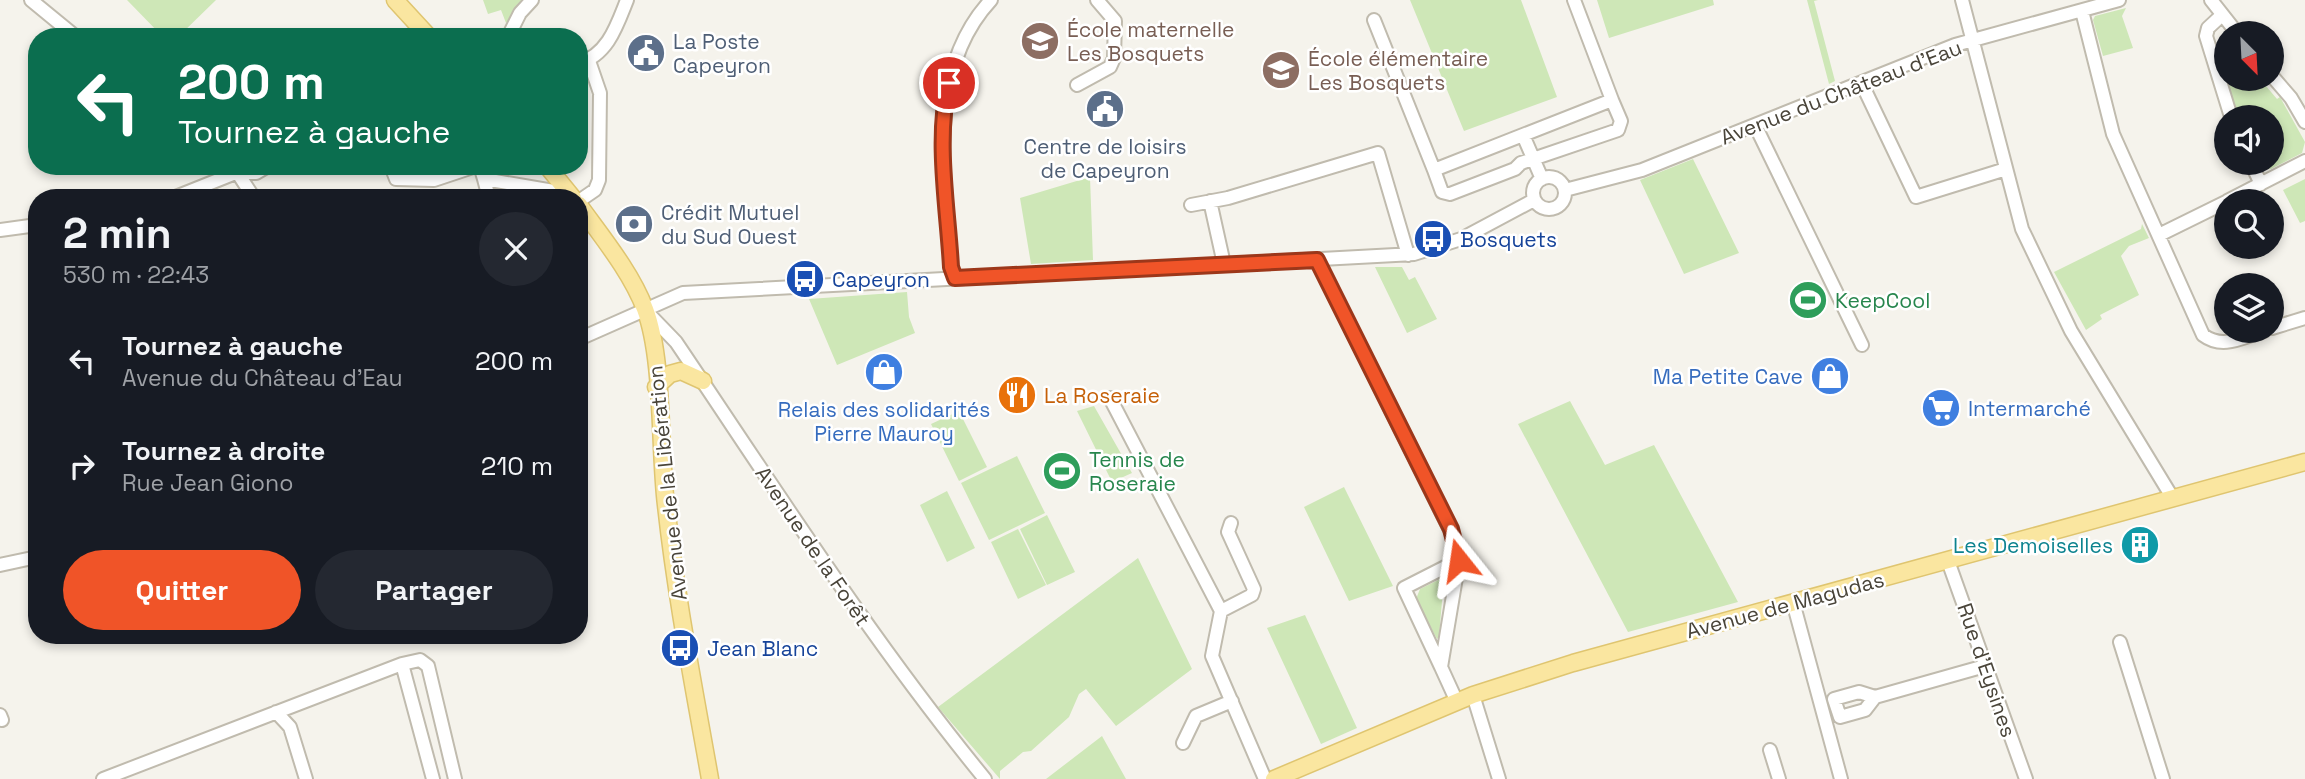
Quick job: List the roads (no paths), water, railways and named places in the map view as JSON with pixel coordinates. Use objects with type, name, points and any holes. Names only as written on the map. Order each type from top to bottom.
[{"type":"main road","points":[[395,0],[421,28]]},
{"type":"main road","name":"Avenue de la Libération","points":[[555,175],[567,189]]},
{"type":"main road","name":"Avenue de la Libération","points":[[588,218],[634,286],[645,310],[653,345],[673,559],[710,779]]},
{"type":"main road","points":[[656,387],[670,374],[681,371],[703,382]]},
{"type":"main road","name":"Avenue de Magudas","points":[[1274,779],[1473,695],[1573,663],[2305,462]]},
{"type":"street","points":[[32,0],[65,28]]},
{"type":"street","points":[[512,28],[520,13],[532,0]]},
{"type":"street","points":[[588,59],[607,45],[627,0]]},
{"type":"street","points":[[955,278],[951,267],[944,101],[953,66],[967,33],[992,0]]},
{"type":"street","points":[[1077,85],[1110,67],[1114,58],[1115,21],[1097,0]]},
{"type":"street","points":[[1374,20],[1445,194],[1516,169],[1532,159],[1618,130],[1621,121],[1574,0]]},
{"type":"street","points":[[1962,0],[2022,229],[2039,269],[2091,365],[2172,497]]},
{"type":"street","name":"Avenue du Château d'Eau","points":[[588,335],[683,293],[1408,255],[1461,239],[1534,200],[1542,208],[1552,209],[1563,200],[1564,190],[1642,170],[1862,85],[1955,45],[2119,0]]},
{"type":"street","points":[[2211,0],[2227,21]]},
{"type":"street","points":[[2082,11],[2113,134],[2203,335],[2214,344],[2226,343]]},
{"type":"street","points":[[2222,15],[2208,27],[2206,36],[2227,105]]},
{"type":"street","points":[[588,70],[600,93],[599,180],[595,190],[588,194]]},
{"type":"street","points":[[1862,85],[1916,197],[2006,169]]},
{"type":"street","points":[[2284,87],[2301,103],[2305,122]]},
{"type":"street","points":[[1434,170],[1612,100]]},
{"type":"street","points":[[1755,125],[1862,345]]},
{"type":"street","points":[[1523,135],[1542,179]]},
{"type":"street","points":[[1191,205],[1378,153],[1408,255]]},
{"type":"street","points":[[2251,189],[2305,161]]},
{"type":"street","points":[[192,189],[222,175]]},
{"type":"street","points":[[395,175],[397,179],[434,180],[460,175]]},
{"type":"street","points":[[493,175],[540,189]]},
{"type":"street","points":[[2257,175],[2261,184]]},
{"type":"street","points":[[1534,200],[1534,186],[1542,179],[1556,179],[1564,190]]},
{"type":"street","points":[[1210,201],[1223,264]]},
{"type":"street","points":[[2159,235],[2214,207]]},
{"type":"street","points":[[0,230],[28,226]]},
{"type":"street","points":[[1317,260],[1451,529],[1459,560],[1441,667]]},
{"type":"street","name":"Avenue de la Forêt","points":[[645,310],[676,342],[849,602],[932,714],[985,779]]},
{"type":"street","points":[[2284,324],[2305,318]]},
{"type":"street","points":[[1110,398],[1221,611],[1212,656],[1265,779]]},
{"type":"street","points":[[1221,611],[1252,595],[1254,589],[1228,532],[1231,523]]},
{"type":"street","points":[[0,565],[28,558]]},
{"type":"street","points":[[1457,702],[1404,588],[1459,560]]},
{"type":"street","name":"Rue d'Eysines","points":[[1948,561],[2026,779]]},
{"type":"street","points":[[1793,603],[1841,779]]},
{"type":"street","points":[[2120,642],[2163,779]]},
{"type":"street","points":[[103,779],[402,664],[419,660],[428,666],[455,779]]},
{"type":"street","points":[[402,664],[433,779]]},
{"type":"street","points":[[1875,697],[1985,666]]},
{"type":"street","points":[[1473,695],[1499,779]]},
{"type":"street","points":[[1183,743],[1196,716],[1231,701]]},
{"type":"street","points":[[276,712],[290,727],[306,779]]},
{"type":"street","points":[[1770,750],[1779,779]]},
{"type":"place","name":"École maternelle Les Bosquets","points":[[1040,41]]},
{"type":"place","name":"La Poste Capeyron","points":[[646,53]]},
{"type":"place","name":"École élémentaire Les Bosquets","points":[[1281,70]]},
{"type":"place","name":"Centre de loisirs de Capeyron","points":[[1105,109]]},
{"type":"place","name":"Crédit Mutuel du Sud Ouest","points":[[634,224]]},
{"type":"place","name":"Bosquets","points":[[1433,239]]},
{"type":"place","name":"Capeyron","points":[[805,279]]},
{"type":"place","name":"KeepCool","points":[[1808,300]]},
{"type":"place","name":"Relais des solidarités Pierre Mauroy","points":[[884,372]]},
{"type":"place","name":"Ma Petite Cave","points":[[1830,376]]},
{"type":"place","name":"La Roseraie","points":[[1017,395]]},
{"type":"place","name":"Intermarché","points":[[1941,408]]},
{"type":"place","name":"Tennis de Roseraie","points":[[1062,471]]},
{"type":"place","name":"Les Demoiselles","points":[[2140,545]]},
{"type":"place","name":"Jean Blanc","points":[[680,648]]}]
